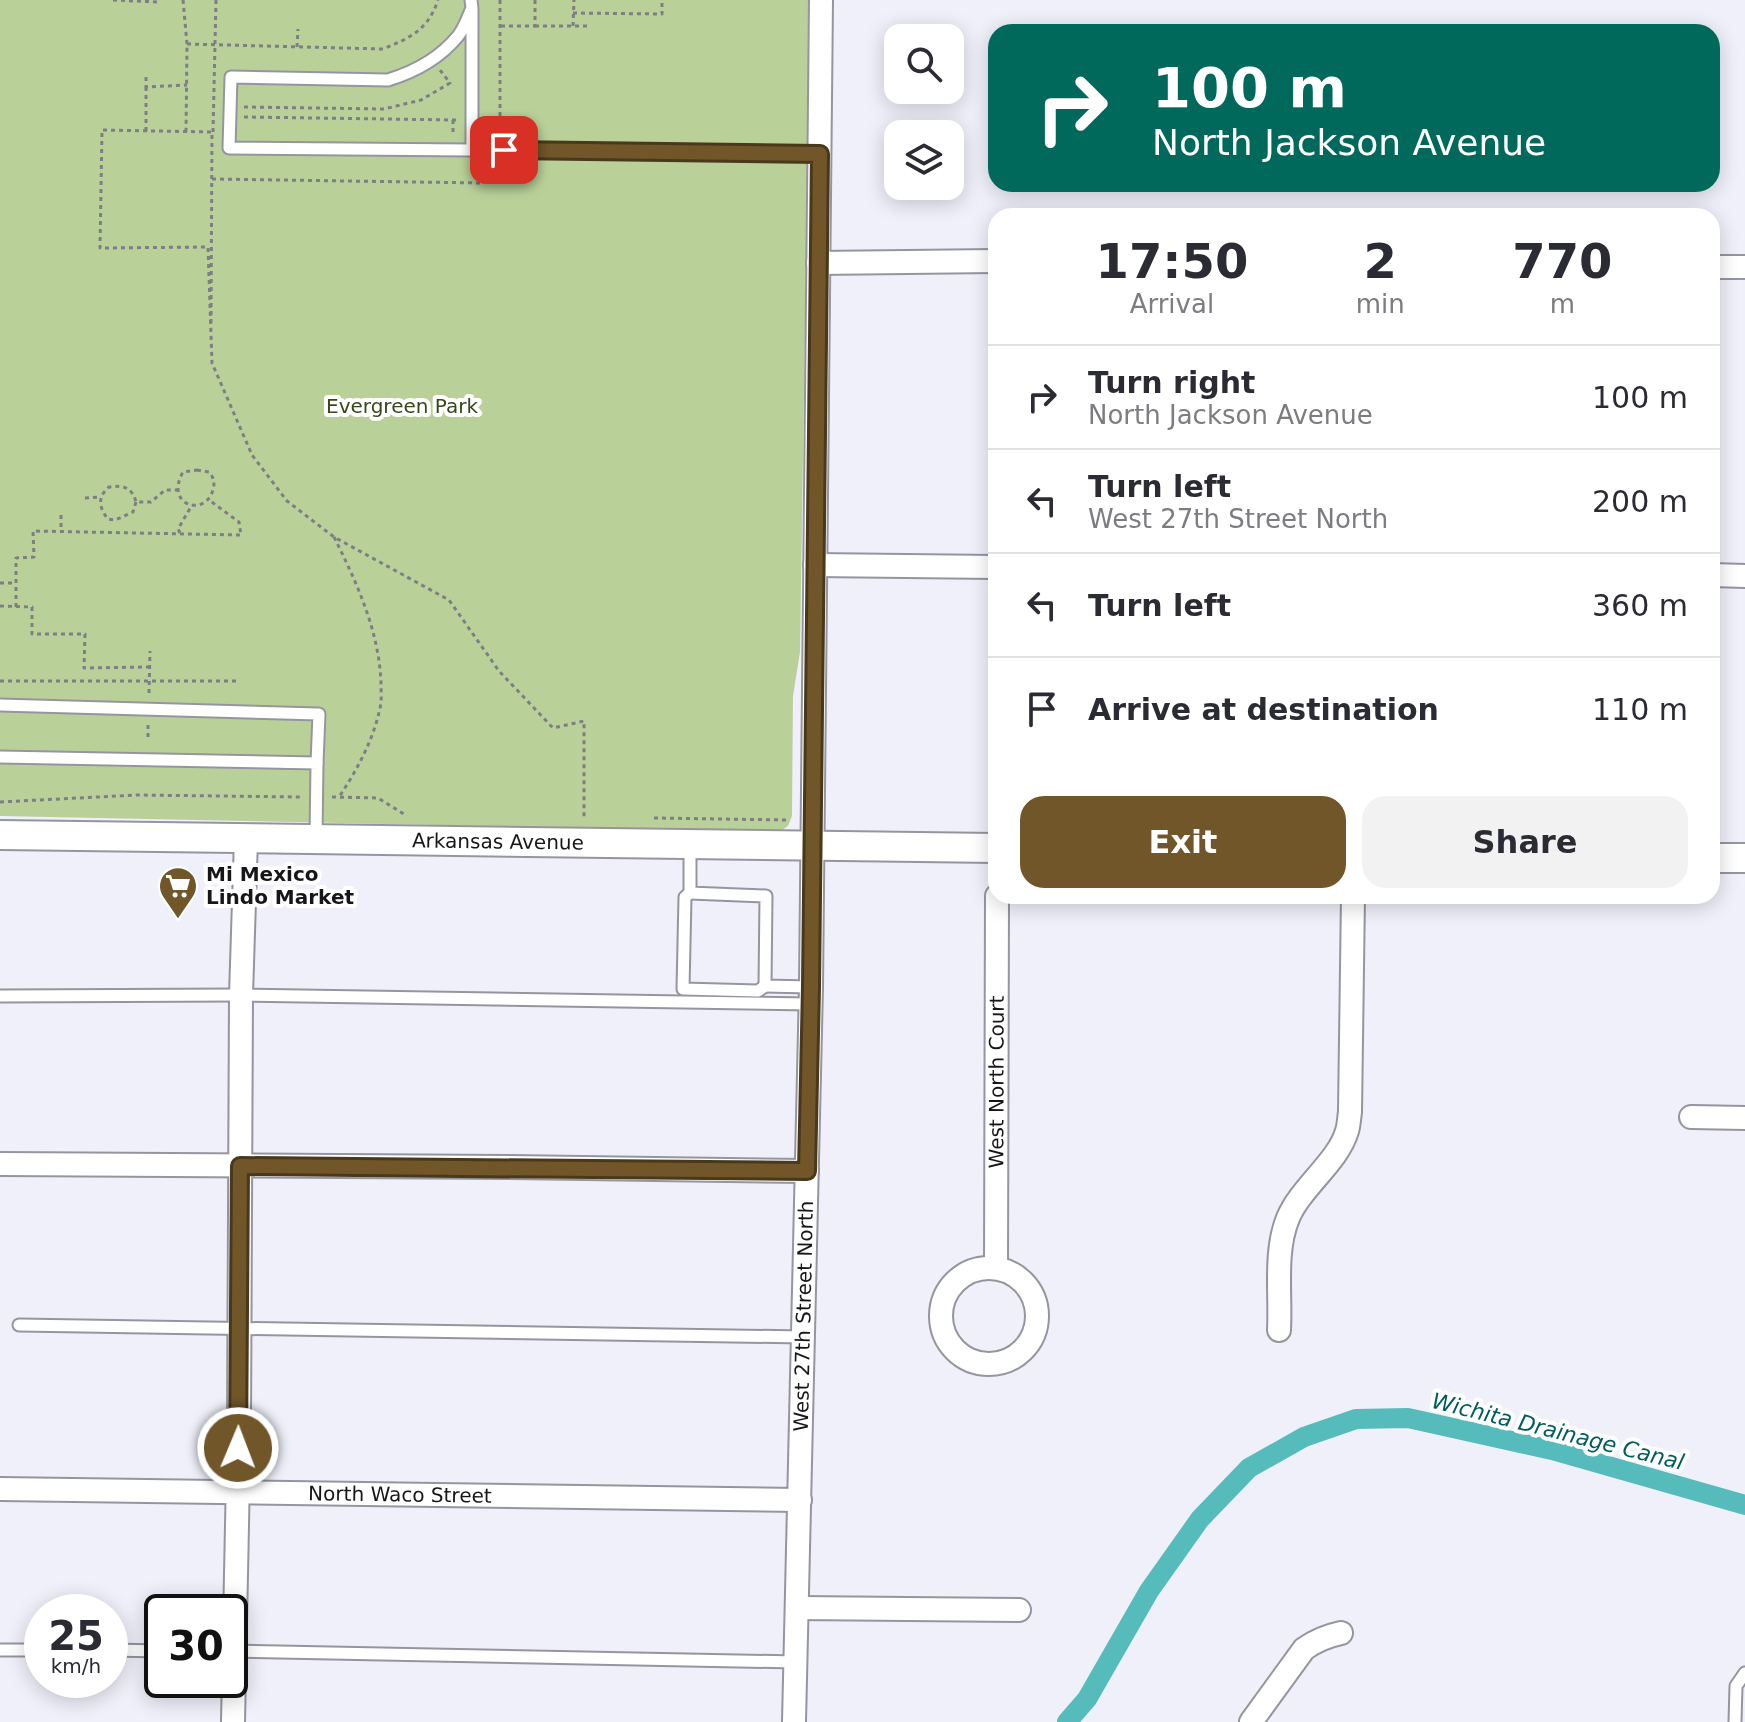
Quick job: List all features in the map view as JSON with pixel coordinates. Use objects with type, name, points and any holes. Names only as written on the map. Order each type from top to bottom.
[{"type":"street","name":"West 27th Street North","points":[[794,1722],[811,995],[821,0]]},
{"type":"street","points":[[818,263],[988,261]]},
{"type":"street","points":[[1720,267],[1745,267]]},
{"type":"street","points":[[815,565],[988,567]]},
{"type":"street","points":[[1720,575],[1745,576]]},
{"type":"street","name":"Arkansas Avenue","points":[[0,835],[690,844],[813,834],[988,847]]},
{"type":"street","points":[[234,1594],[241,995],[246,839]]},
{"type":"street","points":[[1720,858],[1745,858]]},
{"type":"street","name":"West North Court","points":[[996,1268],[997,904]]},
{"type":"street","points":[[1279,1330],[1280,1248],[1287,1219],[1298,1199],[1333,1156],[1347,1133],[1350,1112],[1353,904]]},
{"type":"street","points":[[1691,1117],[1745,1118]]},
{"type":"street","points":[[0,1164],[807,1171]]},
{"type":"street","points":[[996,1268],[1010,1273],[1032,1294],[1036,1324],[1032,1338],[1011,1359],[995,1364],[978,1363],[963,1357],[951,1346],[943,1332],[943,1299],[964,1274],[996,1268]]},
{"type":"street","name":"North Waco Street","points":[[0,1489],[800,1500]]},
{"type":"street","points":[[797,1608],[1019,1610]]},
{"type":"street","points":[[1251,1722],[1304,1649],[1328,1636],[1341,1633]]},
{"type":"street","points":[[233,1698],[233,1722]]},
{"type":"lane","points":[[472,4],[459,35],[432,58],[388,80],[231,77],[229,148],[820,154]]},
{"type":"lane","points":[[472,4],[472,150]]},
{"type":"lane","points":[[0,705],[319,714],[316,840]]},
{"type":"lane","points":[[0,757],[317,763]]},
{"type":"lane","points":[[690,844],[690,893]]},
{"type":"lane","points":[[765,986],[766,896],[690,893],[685,897],[683,989],[758,991],[765,986],[811,995]]},
{"type":"lane","points":[[0,996],[811,995]]},
{"type":"lane","points":[[19,1325],[803,1337]]},
{"type":"lane","points":[[0,1650],[24,1650]]},
{"type":"lane","points":[[248,1651],[795,1662]]},
{"type":"lane","points":[[1735,1722],[1736,1686],[1745,1673]]},
{"type":"path","points":[[113,0],[158,0]]},
{"type":"path","points":[[183,0],[187,44],[186,132]]},
{"type":"path","points":[[211,323],[216,0]]},
{"type":"path","points":[[187,44],[383,49],[412,37],[429,19],[438,0]]},
{"type":"path","points":[[244,117],[500,120],[500,0]]},
{"type":"path","points":[[535,0],[535,26]]},
{"type":"path","points":[[573,26],[574,0]]},
{"type":"path","points":[[573,13],[662,14],[662,0]]},
{"type":"path","points":[[501,26],[591,26]]},
{"type":"path","points":[[297,47],[298,29]]},
{"type":"path","points":[[244,107],[384,109],[421,100],[450,83],[432,58]]},
{"type":"path","points":[[146,77],[146,131]]},
{"type":"path","points":[[146,87],[187,85]]},
{"type":"path","points":[[453,120],[453,137]]},
{"type":"path","points":[[212,132],[102,130],[100,248],[208,247],[212,363],[252,455],[287,501],[334,537],[449,600],[499,671],[553,728],[584,721],[582,818]]},
{"type":"path","points":[[212,179],[483,183],[483,165]]},
{"type":"path","points":[[183,472],[209,472],[214,478],[214,486],[209,500],[192,505],[180,498],[178,480],[183,472]]},
{"type":"path","points":[[120,486],[132,492],[136,502],[133,512],[115,520],[108,519],[104,514],[100,497],[109,487],[120,486]]},
{"type":"path","points":[[136,502],[151,502],[165,490],[177,490]]},
{"type":"path","points":[[85,498],[100,497]]},
{"type":"path","points":[[16,607],[16,558],[34,557],[33,531],[241,535],[239,522],[209,500]]},
{"type":"path","points":[[180,533],[178,529],[192,505]]},
{"type":"path","points":[[61,515],[61,531]]},
{"type":"path","points":[[334,537],[356,581],[369,621],[380,666],[381,705],[369,745],[339,797]]},
{"type":"path","points":[[0,583],[16,583]]},
{"type":"path","points":[[0,606],[32,607],[32,634],[85,634],[84,668],[150,667]]},
{"type":"path","points":[[0,681],[239,681]]},
{"type":"path","points":[[0,802],[137,795],[378,798],[408,816]]},
{"type":"path","points":[[646,818],[785,820],[813,834]]},
{"type":"green space","name":"Evergreen Park","points":[[0,0],[810,0],[800,652],[793,696],[792,816],[788,826],[779,832],[0,816]]},
{"type":"waterway","name":"Wichita Drainage Canal","points":[[1067,1722],[1087,1699],[1149,1591],[1200,1519],[1249,1468],[1304,1437],[1356,1419],[1408,1418],[1552,1450],[1745,1505]]},
{"type":"place","name":"Mi Mexico Lindo Market","points":[[178,920]]},
{"type":"route","points":[[238,1448],[240,1166],[807,1171],[820,154],[504,150]]}]
